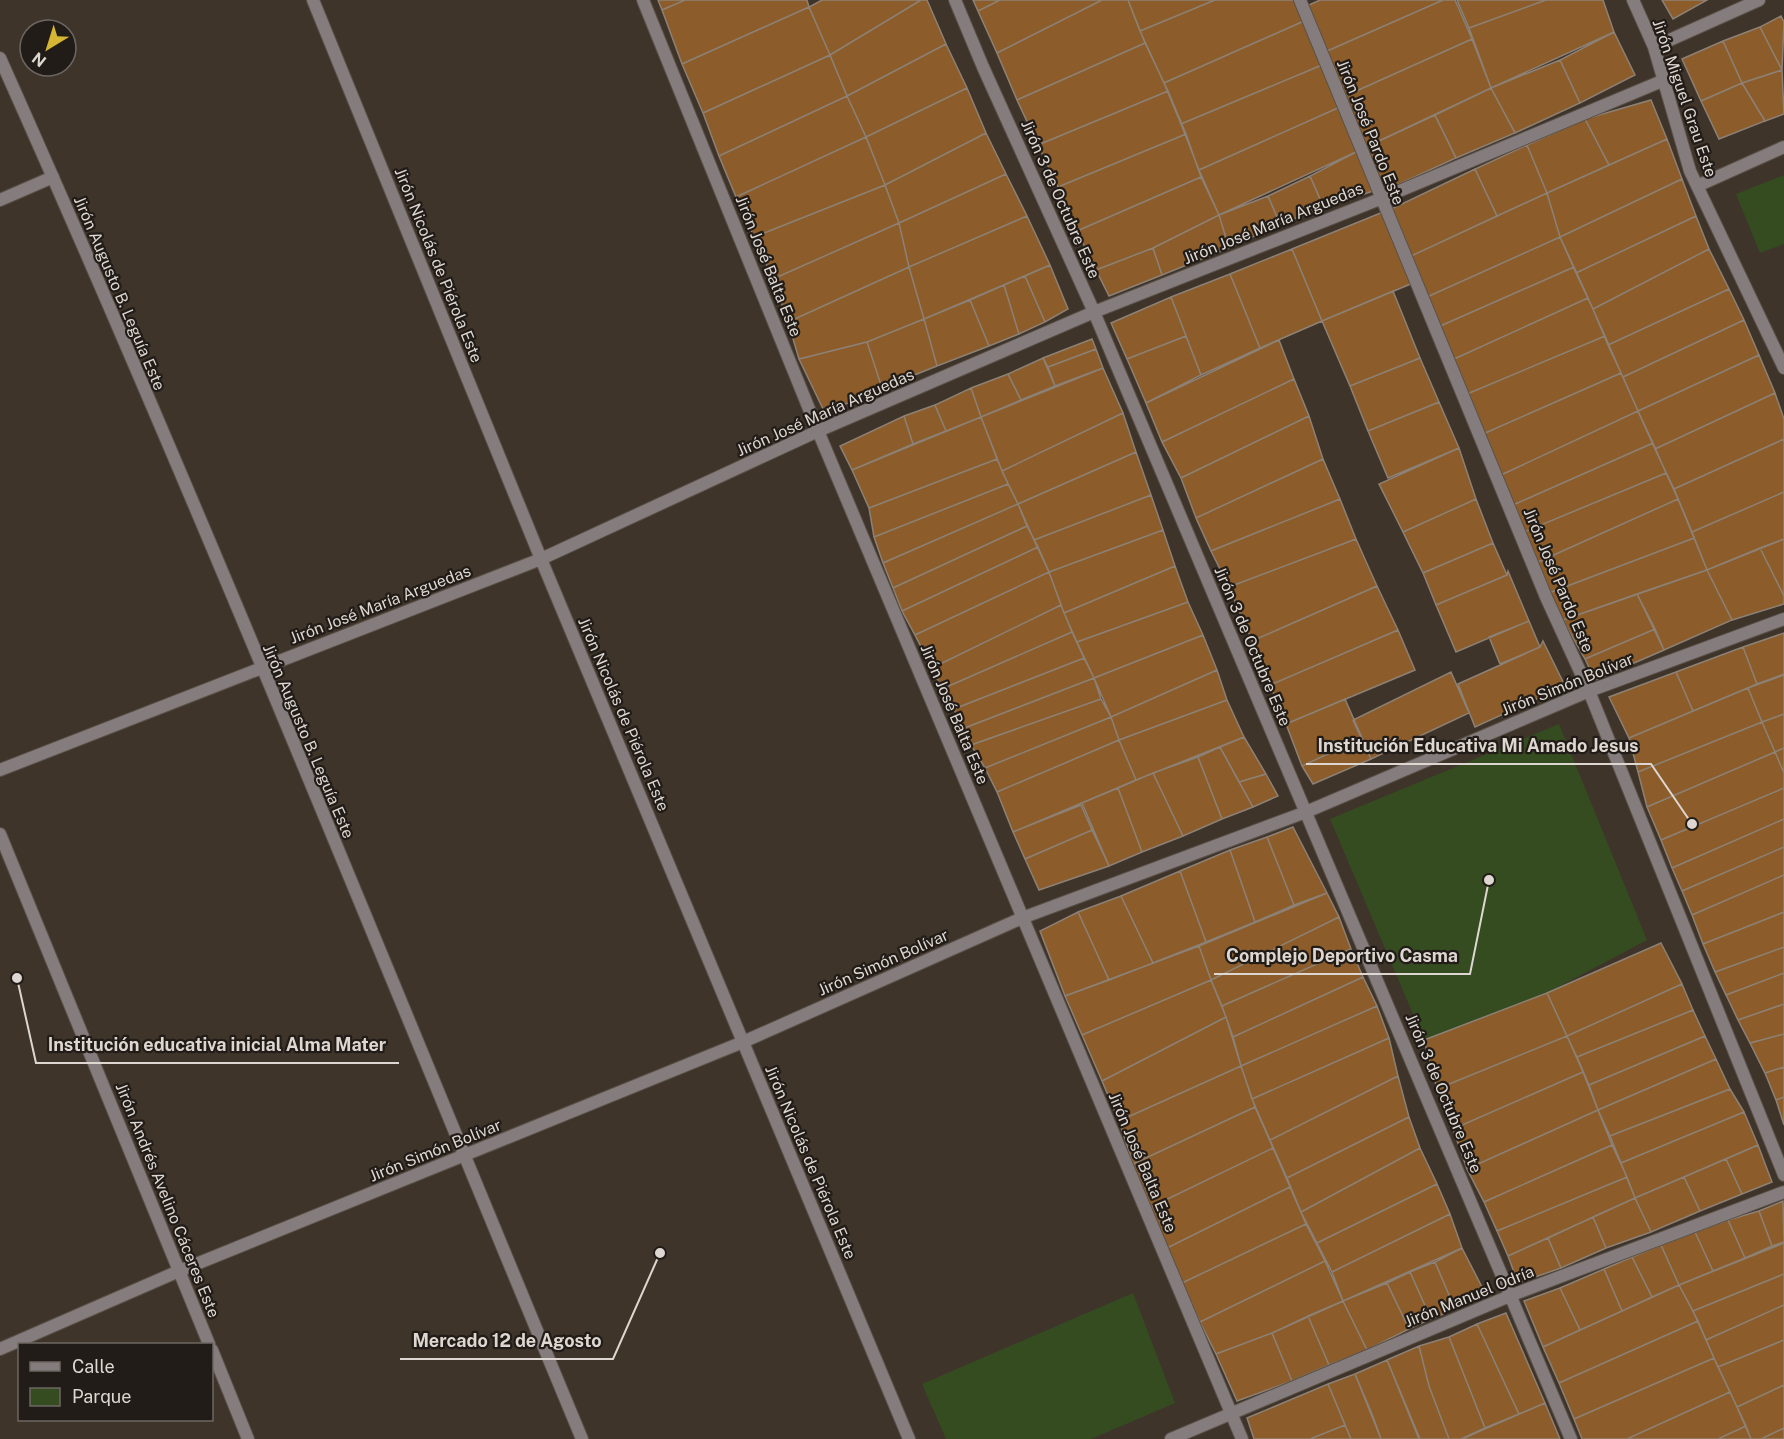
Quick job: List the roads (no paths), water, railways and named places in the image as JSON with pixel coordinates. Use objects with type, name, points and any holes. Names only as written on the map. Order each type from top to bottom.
[{"type":"street","name":"Jirón Nicolás de Piérola Este","points":[[313,0],[542,559],[909,1439]]},
{"type":"street","name":"Jirón José Balta Este","points":[[643,0],[818,431],[1242,1439]]},
{"type":"street","name":"Jirón 3 de Octubre Este","points":[[955,0],[1094,312],[1571,1439]]},
{"type":"street","name":"Jirón José Pardo Este","points":[[1300,0],[1380,199],[1542,586],[1589,691],[1784,1175]]},
{"type":"street","name":"Jirón Miguel Grau Este","points":[[1633,0],[1654,47],[1662,81],[1697,186],[1779,341],[1784,368]]},
{"type":"street","points":[[1654,47],[1759,0]]},
{"type":"street","name":"Jirón Augusto B. Leguía Este","points":[[0,58],[53,177],[261,668],[582,1439]]},
{"type":"street","name":"Jirón José María Arguedas","points":[[0,770],[542,559],[818,431],[1094,312],[1380,199],[1662,81]]},
{"type":"street","points":[[1697,186],[1784,147]]},
{"type":"street","points":[[0,200],[53,177]]},
{"type":"street","name":"Jirón Simón Bolívar","points":[[0,1348],[179,1272],[743,1042],[1022,918],[1306,812],[1589,691],[1784,619]]},
{"type":"street","name":"Jirón Andrés Avelino Cáceres Este","points":[[0,834],[209,1343]]},
{"type":"street","name":"Jirón Manuel Odría","points":[[1171,1439],[1512,1295],[1784,1192]]},
{"type":"street","points":[[213,1352],[248,1439]]},
{"type":"place","name":"Institución Educativa Mi Amado Jesus","points":[[1692,824]]},
{"type":"place","name":"Complejo Deportivo Casma","points":[[1489,880]]},
{"type":"place","name":"Institución educativa inicial Alma Mater","points":[[17,978]]},
{"type":"place","name":"Mercado 12 de Agosto","points":[[660,1253]]}]
